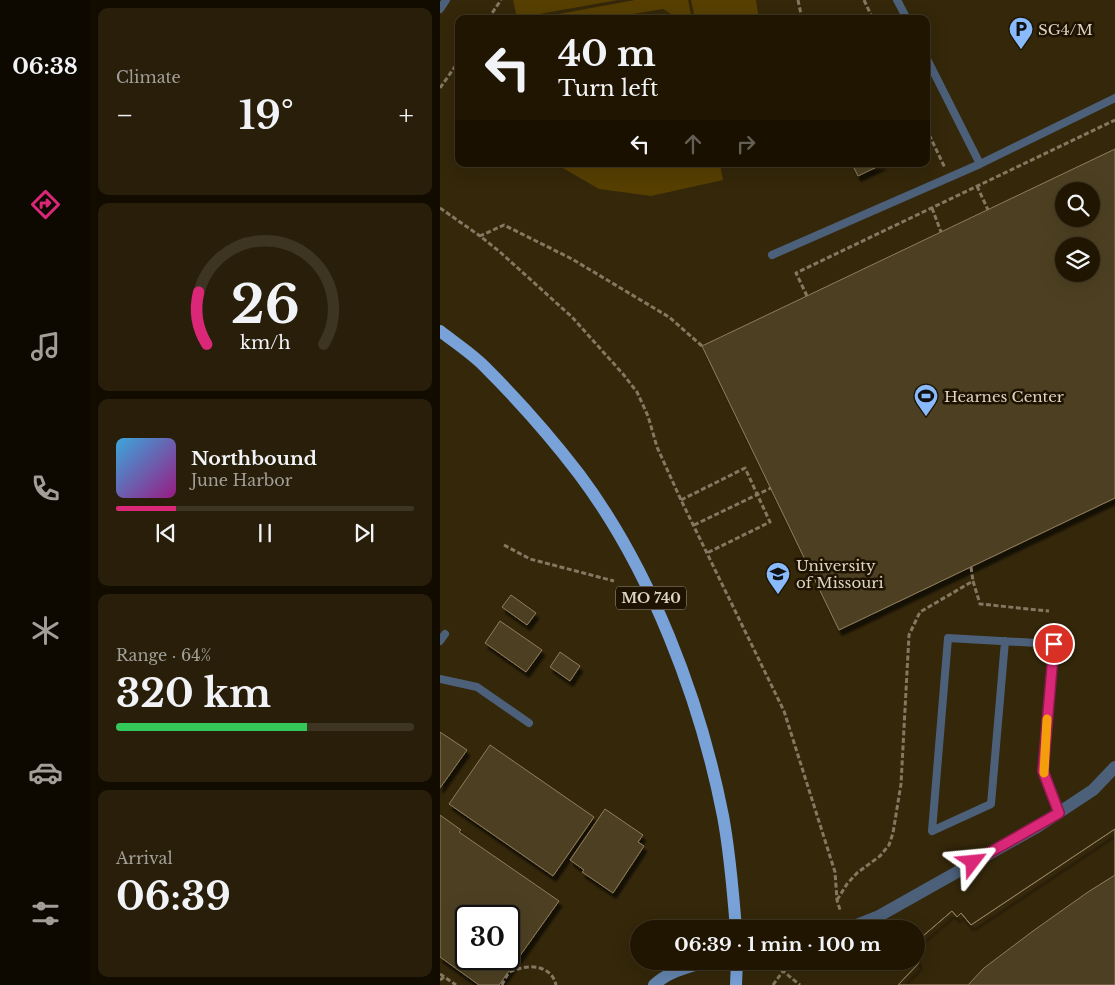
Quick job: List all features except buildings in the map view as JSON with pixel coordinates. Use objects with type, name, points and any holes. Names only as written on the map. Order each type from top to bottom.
[{"type":"main road","name":"MO 740","points":[[440,330],[483,365],[544,432],[579,475],[610,522],[639,572],[666,630],[684,676],[712,764],[728,846],[735,920]]},
{"type":"main road","points":[[736,985],[737,970]]},
{"type":"street","points":[[869,920],[1059,813],[1094,790],[1115,767]]},
{"type":"street","points":[[654,985],[659,980],[679,970]]},
{"type":"lane","points":[[440,9],[446,0]]},
{"type":"lane","points":[[897,0],[905,15]]},
{"type":"lane","points":[[930,65],[980,164]]},
{"type":"lane","points":[[772,255],[980,164],[1115,98]]},
{"type":"lane","points":[[1005,641],[991,804],[932,831],[948,638],[1005,641],[1054,644],[1043,771],[1059,813]]},
{"type":"lane","points":[[440,679],[477,687],[529,723]]},
{"type":"path","points":[[491,15],[502,0]]},
{"type":"path","points":[[798,0],[801,15]]},
{"type":"path","points":[[864,0],[871,15]]},
{"type":"path","points":[[440,88],[455,67]]},
{"type":"path","points":[[807,296],[796,273],[1115,120]]},
{"type":"path","points":[[930,137],[958,196]]},
{"type":"path","points":[[978,186],[988,210]]},
{"type":"path","points":[[440,208],[500,252],[572,316],[637,392],[648,416],[657,447],[681,500],[784,711],[835,872],[837,900],[840,910]]},
{"type":"path","points":[[932,208],[941,232]]},
{"type":"path","points":[[480,236],[504,225],[572,259],[669,317],[702,346]]},
{"type":"path","points":[[681,500],[745,468],[758,494],[770,522],[707,553]]},
{"type":"path","points":[[694,525],[771,488]]},
{"type":"path","points":[[504,545],[530,559],[614,580]]},
{"type":"path","points":[[971,567],[980,604],[1049,611]]},
{"type":"path","points":[[837,900],[857,872],[880,856],[889,845],[893,833],[901,784],[910,635],[920,612],[973,581]]},
{"type":"path","points":[[502,985],[510,971],[526,966],[535,966],[546,970],[554,978],[556,985]]},
{"type":"path","points":[[773,985],[783,972],[800,985]]},
{"type":"path","points":[[440,974],[456,985]]},
{"type":"path","points":[[440,980],[444,977]]},
{"type":"shaded area","name":"University of Missouri","points":[[440,0],[1115,0],[1115,985],[440,985]]},
{"type":"shaded area","points":[[513,0],[618,0],[534,15],[516,15]]},
{"type":"shaded area","points":[[635,0],[688,0],[691,15],[672,15],[663,9],[627,15],[553,15]]},
{"type":"shaded area","points":[[691,0],[756,0],[758,15],[694,15]]},
{"type":"shaded area","points":[[561,167],[721,167],[723,180],[651,196],[599,189]]},
{"type":"slow traffic","points":[[1044,773],[1047,719]]},
{"type":"place","name":"SG4/M","points":[[1021,50]]},
{"type":"place","name":"Hearnes Center","points":[[926,417]]},
{"type":"place","name":"University of Missouri","points":[[778,595]]},
{"type":"route","points":[[973,862],[1059,813],[1043,771],[1054,644]]}]
